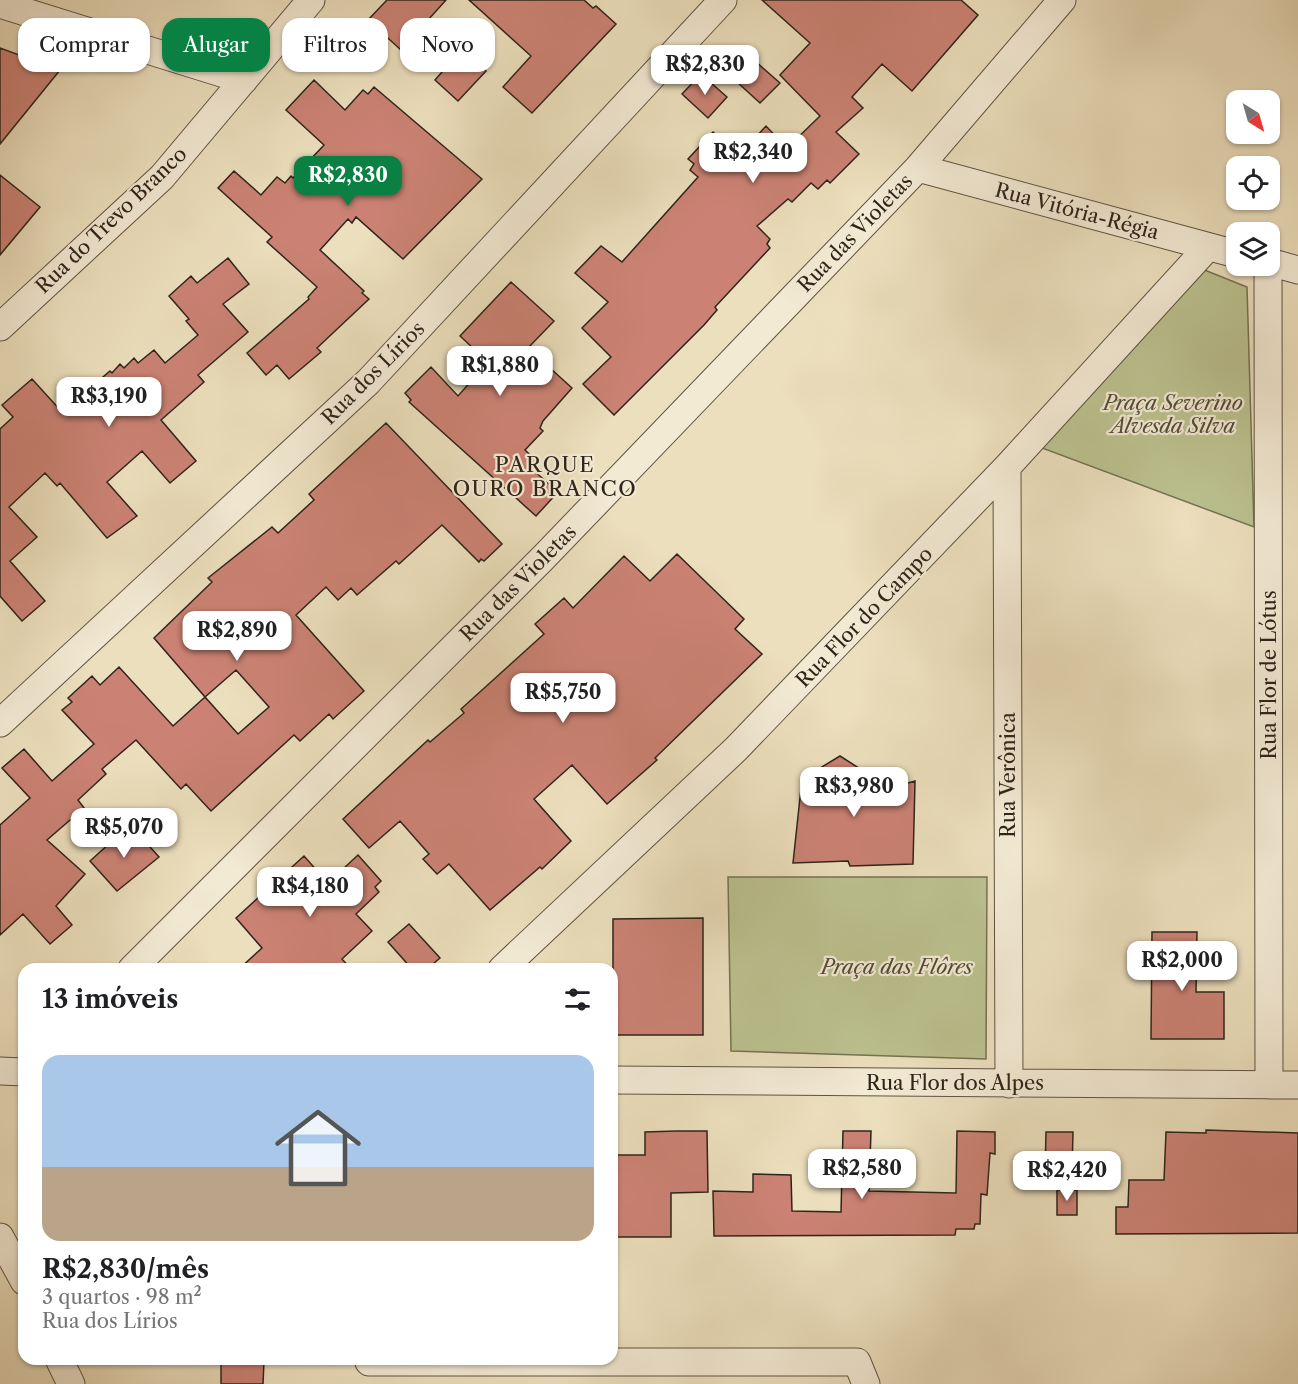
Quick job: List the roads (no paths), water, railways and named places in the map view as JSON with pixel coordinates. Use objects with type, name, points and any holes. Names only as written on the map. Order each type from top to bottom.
[{"type":"street","name":"Rua do Trevo Branco","points":[[0,327],[162,177],[311,0]]},
{"type":"street","name":"Rua dos Lírios","points":[[0,723],[368,382],[723,0]]},
{"type":"street","name":"Rua das Violetas","points":[[138,963],[552,549],[918,168],[1062,0]]},
{"type":"street","points":[[0,4],[244,80]]},
{"type":"street","name":"Rua Vitória-Régia","points":[[918,168],[1226,252]]},
{"type":"street","name":"Rua Flor do Campo","points":[[508,963],[736,749],[1007,467],[1208,247]]},
{"type":"street","points":[[1280,266],[1298,270]]},
{"type":"street","name":"Rua Flor de Lótus","points":[[1268,276],[1269,1085]]},
{"type":"street","name":"Rua Verônica","points":[[1007,467],[1009,1084]]},
{"type":"street","points":[[0,1071],[18,1072]]},
{"type":"street","name":"Rua Flor dos Alpes","points":[[618,1080],[1298,1085]]},
{"type":"street","points":[[0,1237],[18,1270]]},
{"type":"street","points":[[62,1365],[71,1384]]},
{"type":"street","points":[[372,1368],[861,1373]]},
{"type":"district","name":"PARQUE OURO BRANCO","points":[[545,477]]},
{"type":"park label","name":"Praça Severino Alvesda Silva","points":[[1173,414]]},
{"type":"park label","name":"Praça das Flôres","points":[[897,967]]}]
